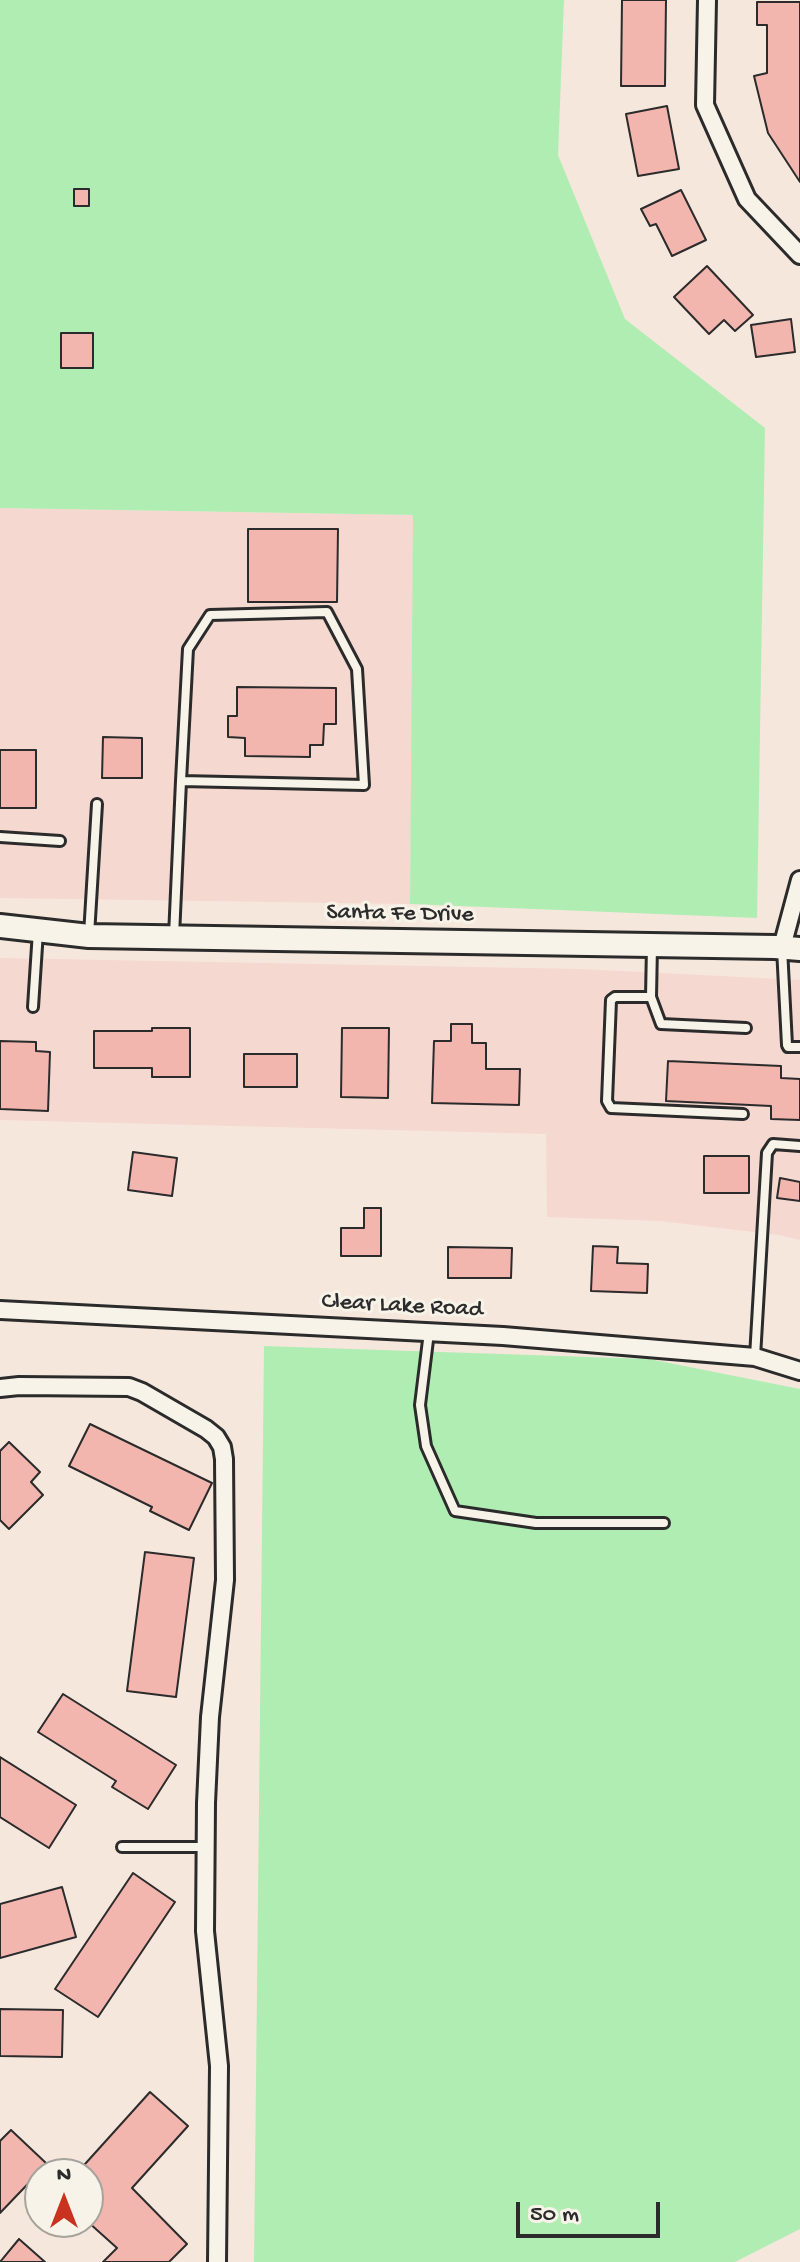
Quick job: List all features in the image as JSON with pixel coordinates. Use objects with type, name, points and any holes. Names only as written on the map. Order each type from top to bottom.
[{"type":"main road","name":"Santa Fe Drive","points":[[0,926],[89,936],[791,948]]},
{"type":"street","points":[[707,0],[705,105],[747,199],[800,255]]},
{"type":"street","points":[[791,948],[800,880]]},
{"type":"street","name":"Clear Lake Road","points":[[0,1310],[503,1336],[755,1357],[800,1371]]},
{"type":"street","points":[[0,1388],[129,1387],[206,1429],[222,1447],[225,1580],[210,1717],[205,1931],[219,2066],[217,2262]]},
{"type":"lane","points":[[174,937],[181,781],[188,649],[210,615],[327,612],[357,669],[364,785],[181,781]]},
{"type":"lane","points":[[89,936],[97,804]]},
{"type":"lane","points":[[0,837],[60,841]]},
{"type":"lane","points":[[33,1007],[38,930]]},
{"type":"lane","points":[[652,945],[651,997],[661,1024],[746,1028]]},
{"type":"lane","points":[[791,948],[787,1045],[800,1047]]},
{"type":"lane","points":[[651,997],[615,997],[611,1000],[607,1101],[611,1108],[743,1114]]},
{"type":"lane","points":[[755,1357],[767,1153],[773,1144],[800,1146]]},
{"type":"lane","points":[[429,1332],[420,1405],[426,1446],[455,1511],[536,1523],[664,1523]]},
{"type":"lane","points":[[122,1847],[206,1847]]},
{"type":"shaded area","points":[[0,508],[414,515],[410,904],[0,898]]},
{"type":"shaded area","points":[[0,958],[580,969],[800,980],[800,1240],[660,1221],[547,1217],[546,1134],[0,1120]]},
{"type":"green space","points":[[0,0],[564,0],[558,155],[625,319],[765,428],[757,918],[410,904],[413,515],[0,508]]},
{"type":"green space","points":[[264,1346],[649,1359],[800,1389],[800,2229],[735,2262],[254,2262]]},
{"type":"building","points":[[622,0],[666,0],[665,86],[621,86]]},
{"type":"building","points":[[757,2],[800,2],[800,182],[768,133],[754,76],[767,73],[767,25],[757,25]]},
{"type":"building","points":[[667,106],[679,169],[638,176],[626,114]]},
{"type":"building","points":[[74,189],[89,189],[89,206],[74,206]]},
{"type":"building","points":[[681,190],[706,240],[672,256],[656,224],[650,226],[641,209]]},
{"type":"building","points":[[707,266],[753,315],[735,331],[724,320],[709,334],[674,297]]},
{"type":"building","points":[[791,319],[795,352],[756,357],[751,325]]},
{"type":"building","points":[[61,333],[93,333],[93,368],[61,368]]},
{"type":"building","points":[[248,529],[338,529],[337,602],[248,602]]},
{"type":"building","points":[[237,687],[336,688],[336,724],[324,724],[323,745],[310,745],[310,757],[245,756],[245,738],[228,737],[228,716],[237,716]]},
{"type":"building","points":[[103,737],[142,738],[142,778],[102,778]]},
{"type":"building","points":[[0,750],[36,750],[36,808],[0,808]]},
{"type":"building","points":[[451,1024],[472,1024],[472,1043],[486,1043],[486,1069],[520,1069],[519,1105],[432,1103],[434,1041],[451,1041]]},
{"type":"building","points":[[152,1028],[190,1028],[190,1077],[152,1077],[152,1068],[94,1068],[94,1031],[152,1031]]},
{"type":"building","points":[[342,1028],[389,1028],[388,1098],[341,1097]]},
{"type":"building","points":[[0,1041],[36,1042],[36,1051],[50,1052],[48,1111],[0,1109]]},
{"type":"building","points":[[244,1054],[297,1054],[297,1087],[244,1087]]},
{"type":"building","points":[[668,1061],[781,1066],[781,1078],[800,1079],[800,1120],[771,1119],[771,1106],[666,1101]]},
{"type":"building","points":[[133,1152],[177,1158],[172,1196],[128,1190]]},
{"type":"building","points":[[704,1156],[749,1156],[749,1193],[704,1193]]},
{"type":"building","points":[[780,1178],[800,1182],[800,1201],[777,1198]]},
{"type":"building","points":[[364,1208],[381,1208],[381,1256],[341,1256],[341,1228],[364,1228]]},
{"type":"building","points":[[593,1246],[618,1247],[617,1263],[648,1264],[647,1293],[591,1291]]},
{"type":"building","points":[[448,1247],[512,1248],[511,1278],[448,1278]]},
{"type":"building","points":[[90,1424],[212,1483],[189,1530],[150,1511],[152,1507],[69,1466]]},
{"type":"building","points":[[9,1442],[40,1472],[31,1482],[43,1495],[9,1529],[0,1520],[0,1451]]},
{"type":"building","points":[[145,1552],[194,1558],[176,1697],[127,1691]]},
{"type":"building","points":[[63,1694],[176,1765],[148,1809],[112,1787],[116,1781],[38,1732]]},
{"type":"building","points":[[0,1757],[76,1805],[49,1848],[0,1817]]},
{"type":"building","points":[[133,1873],[175,1902],[98,2017],[55,1989]]},
{"type":"building","points":[[62,1887],[76,1937],[0,1958],[0,1904]]},
{"type":"building","points":[[0,2009],[63,2010],[62,2057],[0,2056]]},
{"type":"building","points":[[150,2092],[188,2126],[132,2188],[187,2244],[169,2262],[103,2262],[117,2248],[104,2236],[104,2158],[90,2158]]},
{"type":"building","points":[[11,2130],[41,2158],[24,2158],[24,2188],[0,2213],[0,2141]]},
{"type":"building","points":[[19,2239],[45,2262],[0,2262]]}]
